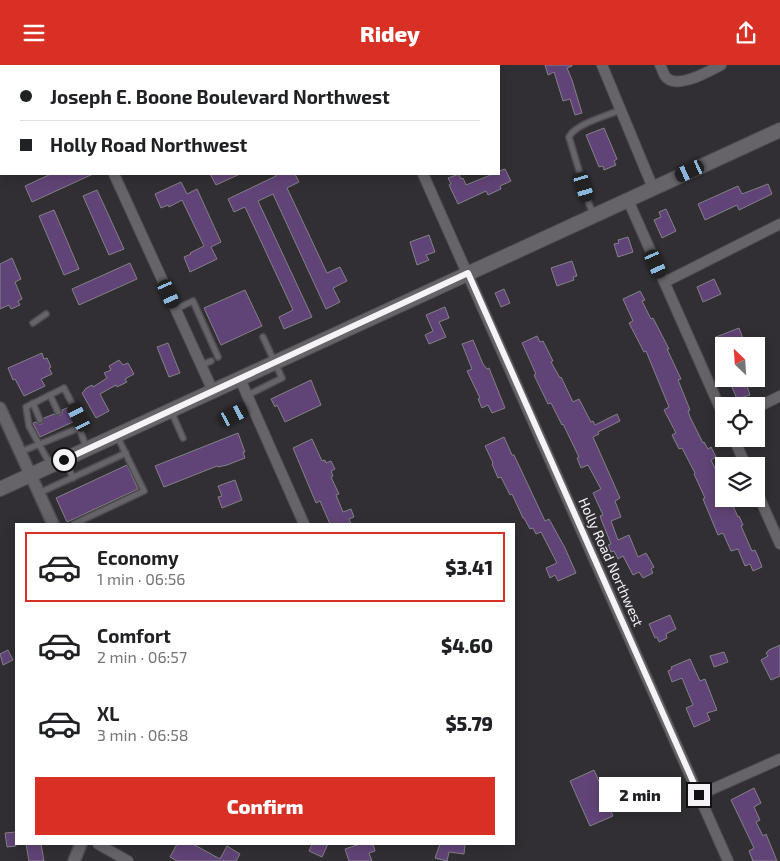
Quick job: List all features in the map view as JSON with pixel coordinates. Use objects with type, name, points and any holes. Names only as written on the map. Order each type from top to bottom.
[{"type":"main road","points":[[0,489],[780,130]]},
{"type":"street","points":[[602,65],[653,188]]},
{"type":"street","points":[[660,65],[666,77],[672,81],[680,82],[721,65]]},
{"type":"street","points":[[114,175],[176,309],[206,363],[213,391]]},
{"type":"street","name":"Holly Road Northwest","points":[[424,175],[728,861]]},
{"type":"street","points":[[628,200],[715,397]]},
{"type":"street","points":[[664,282],[780,224]]},
{"type":"street","points":[[240,379],[304,523]]},
{"type":"street","points":[[765,404],[780,396]]},
{"type":"street","points":[[0,408],[53,523]]},
{"type":"street","points":[[764,507],[780,544]]},
{"type":"street","points":[[699,795],[780,759]]},
{"type":"street","points":[[74,861],[81,845]]},
{"type":"street","points":[[100,845],[128,861]]},
{"type":"lane","points":[[594,215],[589,205],[569,137],[571,132],[580,126],[620,110]]},
{"type":"lane","points":[[176,309],[193,301],[218,357]]},
{"type":"lane","points":[[33,323],[46,314]]},
{"type":"lane","points":[[247,396],[281,380],[282,377],[263,337]]},
{"type":"lane","points":[[51,466],[29,426],[26,407],[64,388],[79,417],[79,428],[88,449]]},
{"type":"lane","points":[[50,395],[58,412]]},
{"type":"lane","points":[[33,403],[40,420]]},
{"type":"lane","points":[[234,415],[252,407]]},
{"type":"lane","points":[[171,411],[183,438]]},
{"type":"lane","points":[[64,426],[66,433]]},
{"type":"lane","points":[[20,452],[79,428]]},
{"type":"lane","points":[[46,434],[49,440]]},
{"type":"lane","points":[[76,523],[144,491],[117,436]]},
{"type":"lane","points":[[38,493],[126,453]]},
{"type":"lane","points":[[64,460],[73,478]]},
{"type":"building","points":[[545,65],[572,65],[567,68],[582,113],[575,115],[570,99],[563,101],[554,72],[548,75]]},
{"type":"building","points":[[604,128],[617,159],[614,161],[616,165],[604,170],[603,166],[599,167],[586,135]]},
{"type":"building","points":[[505,169],[511,181],[500,186],[501,189],[488,195],[486,191],[458,204],[449,185],[451,184],[448,178],[459,175],[466,185],[491,175],[500,175],[500,171]]},
{"type":"building","points":[[49,175],[91,175],[32,202],[25,186]]},
{"type":"building","points":[[211,175],[238,175],[216,185]]},
{"type":"building","points":[[296,175],[299,182],[287,188],[327,273],[340,267],[347,281],[333,288],[340,302],[326,309],[273,194],[258,201],[312,317],[284,329],[279,317],[293,310],[245,207],[234,212],[228,199],[276,176]]},
{"type":"building","points":[[181,182],[187,194],[197,189],[221,242],[211,247],[217,259],[190,272],[184,257],[204,246],[182,200],[169,207],[168,205],[161,208],[155,194]]},
{"type":"building","points":[[768,184],[772,194],[739,210],[737,205],[705,220],[698,204],[738,186],[742,194]]},
{"type":"building","points":[[97,190],[124,249],[109,255],[83,196]]},
{"type":"building","points":[[666,209],[676,231],[662,238],[654,220],[661,217],[659,212]]},
{"type":"building","points":[[54,210],[79,269],[64,275],[39,216]]},
{"type":"building","points":[[429,235],[435,252],[426,255],[429,260],[417,265],[410,242]]},
{"type":"building","points":[[628,237],[633,252],[618,257],[614,244],[619,243],[618,240]]},
{"type":"building","points":[[12,258],[21,279],[15,282],[22,299],[18,301],[20,305],[11,309],[9,305],[0,309],[0,264]]},
{"type":"building","points":[[572,261],[577,276],[573,277],[574,280],[557,286],[551,268]]},
{"type":"building","points":[[130,263],[137,279],[79,305],[72,289]]},
{"type":"building","points":[[714,279],[721,294],[703,302],[697,287]]},
{"type":"building","points":[[504,289],[510,303],[501,307],[495,293]]},
{"type":"building","points":[[245,290],[262,326],[221,345],[204,308]]},
{"type":"building","points":[[640,291],[645,300],[642,301],[669,349],[667,349],[681,379],[678,380],[690,410],[688,411],[690,417],[703,443],[708,449],[711,447],[716,457],[711,460],[715,468],[715,507],[734,507],[743,525],[741,526],[752,551],[755,550],[762,567],[753,571],[750,564],[745,566],[738,549],[731,551],[723,533],[718,535],[703,499],[705,498],[695,473],[682,448],[679,449],[672,435],[676,433],[664,410],[669,407],[646,351],[644,352],[629,323],[633,321],[623,299]]},
{"type":"building","points":[[445,307],[449,318],[439,322],[446,337],[429,344],[425,335],[433,331],[426,315]]},
{"type":"building","points":[[739,328],[742,337],[716,337]]},
{"type":"building","points":[[537,336],[540,342],[543,341],[553,361],[551,362],[561,377],[573,402],[579,399],[591,422],[593,421],[595,425],[617,414],[620,421],[598,432],[599,434],[593,437],[620,498],[615,501],[621,517],[611,521],[618,540],[629,535],[638,557],[646,553],[654,567],[651,569],[653,573],[643,578],[639,572],[633,575],[623,556],[618,559],[614,551],[611,552],[608,545],[611,544],[600,516],[603,515],[593,493],[601,489],[588,465],[581,468],[577,458],[579,457],[551,403],[548,404],[534,375],[536,374],[522,343]]},
{"type":"building","points":[[473,340],[483,364],[487,369],[489,368],[505,408],[492,413],[488,405],[482,408],[478,399],[480,398],[467,371],[472,369],[462,344]]},
{"type":"building","points":[[168,343],[180,373],[169,377],[157,347]]},
{"type":"building","points":[[42,353],[44,359],[47,358],[52,374],[41,379],[45,386],[24,396],[15,379],[13,380],[8,368]]},
{"type":"building","points":[[119,360],[123,365],[128,363],[134,374],[125,379],[127,382],[117,387],[116,385],[100,394],[109,411],[96,418],[82,393],[85,389],[92,385],[93,387],[107,378],[104,373],[111,370],[109,366]]},
{"type":"building","points":[[311,380],[321,405],[285,422],[277,405],[275,407],[271,399]]},
{"type":"building","points":[[732,387],[748,387],[750,395],[736,397]]},
{"type":"building","points":[[69,407],[75,421],[40,437],[33,423],[42,424],[44,418],[54,414],[59,416],[62,414],[62,410]]},
{"type":"building","points":[[238,433],[245,452],[243,452],[245,458],[227,465],[217,466],[164,487],[155,466]]},
{"type":"building","points":[[504,437],[545,521],[549,519],[576,573],[558,581],[555,575],[550,578],[546,568],[557,563],[541,532],[536,534],[533,528],[530,529],[512,494],[510,495],[501,477],[498,478],[485,446]]},
{"type":"building","points":[[312,439],[322,461],[325,460],[326,463],[331,461],[335,469],[331,471],[333,476],[331,477],[339,494],[336,495],[343,512],[351,509],[354,517],[349,519],[351,523],[330,523],[320,501],[316,503],[293,448]]},
{"type":"building","points":[[127,465],[138,489],[67,522],[56,498]]},
{"type":"building","points":[[235,480],[242,500],[222,508],[218,497],[222,496],[218,486]]},
{"type":"building","points":[[670,615],[676,629],[666,634],[667,638],[659,642],[657,637],[655,638],[649,624]]},
{"type":"building","points":[[780,645],[780,676],[771,680],[761,660],[768,656],[766,653],[769,650]]},
{"type":"building","points":[[8,650],[13,660],[3,665],[0,654]]},
{"type":"building","points":[[724,652],[728,662],[714,667],[710,656]]},
{"type":"building","points":[[690,659],[700,681],[705,679],[717,710],[707,713],[710,720],[694,727],[686,708],[693,705],[682,678],[672,682],[668,671],[672,669],[671,667]]},
{"type":"building","points":[[594,770],[606,797],[616,793],[622,807],[611,811],[613,816],[590,826],[570,781]]},
{"type":"building","points":[[754,788],[761,803],[754,807],[760,820],[756,822],[763,836],[766,834],[777,861],[753,861],[749,851],[754,848],[731,800]]},
{"type":"building","points":[[15,832],[16,846],[7,847],[5,833]]},
{"type":"building","points":[[26,845],[41,845],[44,861],[29,861]]},
{"type":"building","points":[[176,845],[195,845],[220,859],[227,846],[240,854],[236,861],[177,861],[170,857]]},
{"type":"building","points":[[312,845],[328,845],[322,857],[309,851]]},
{"type":"building","points":[[357,845],[373,845],[375,851],[369,853],[372,861],[349,861],[345,849]]},
{"type":"building","points":[[440,845],[465,845],[464,854],[449,852],[447,861],[435,858]]},
{"type":"route","points":[[64,460],[468,273],[699,795]]}]
